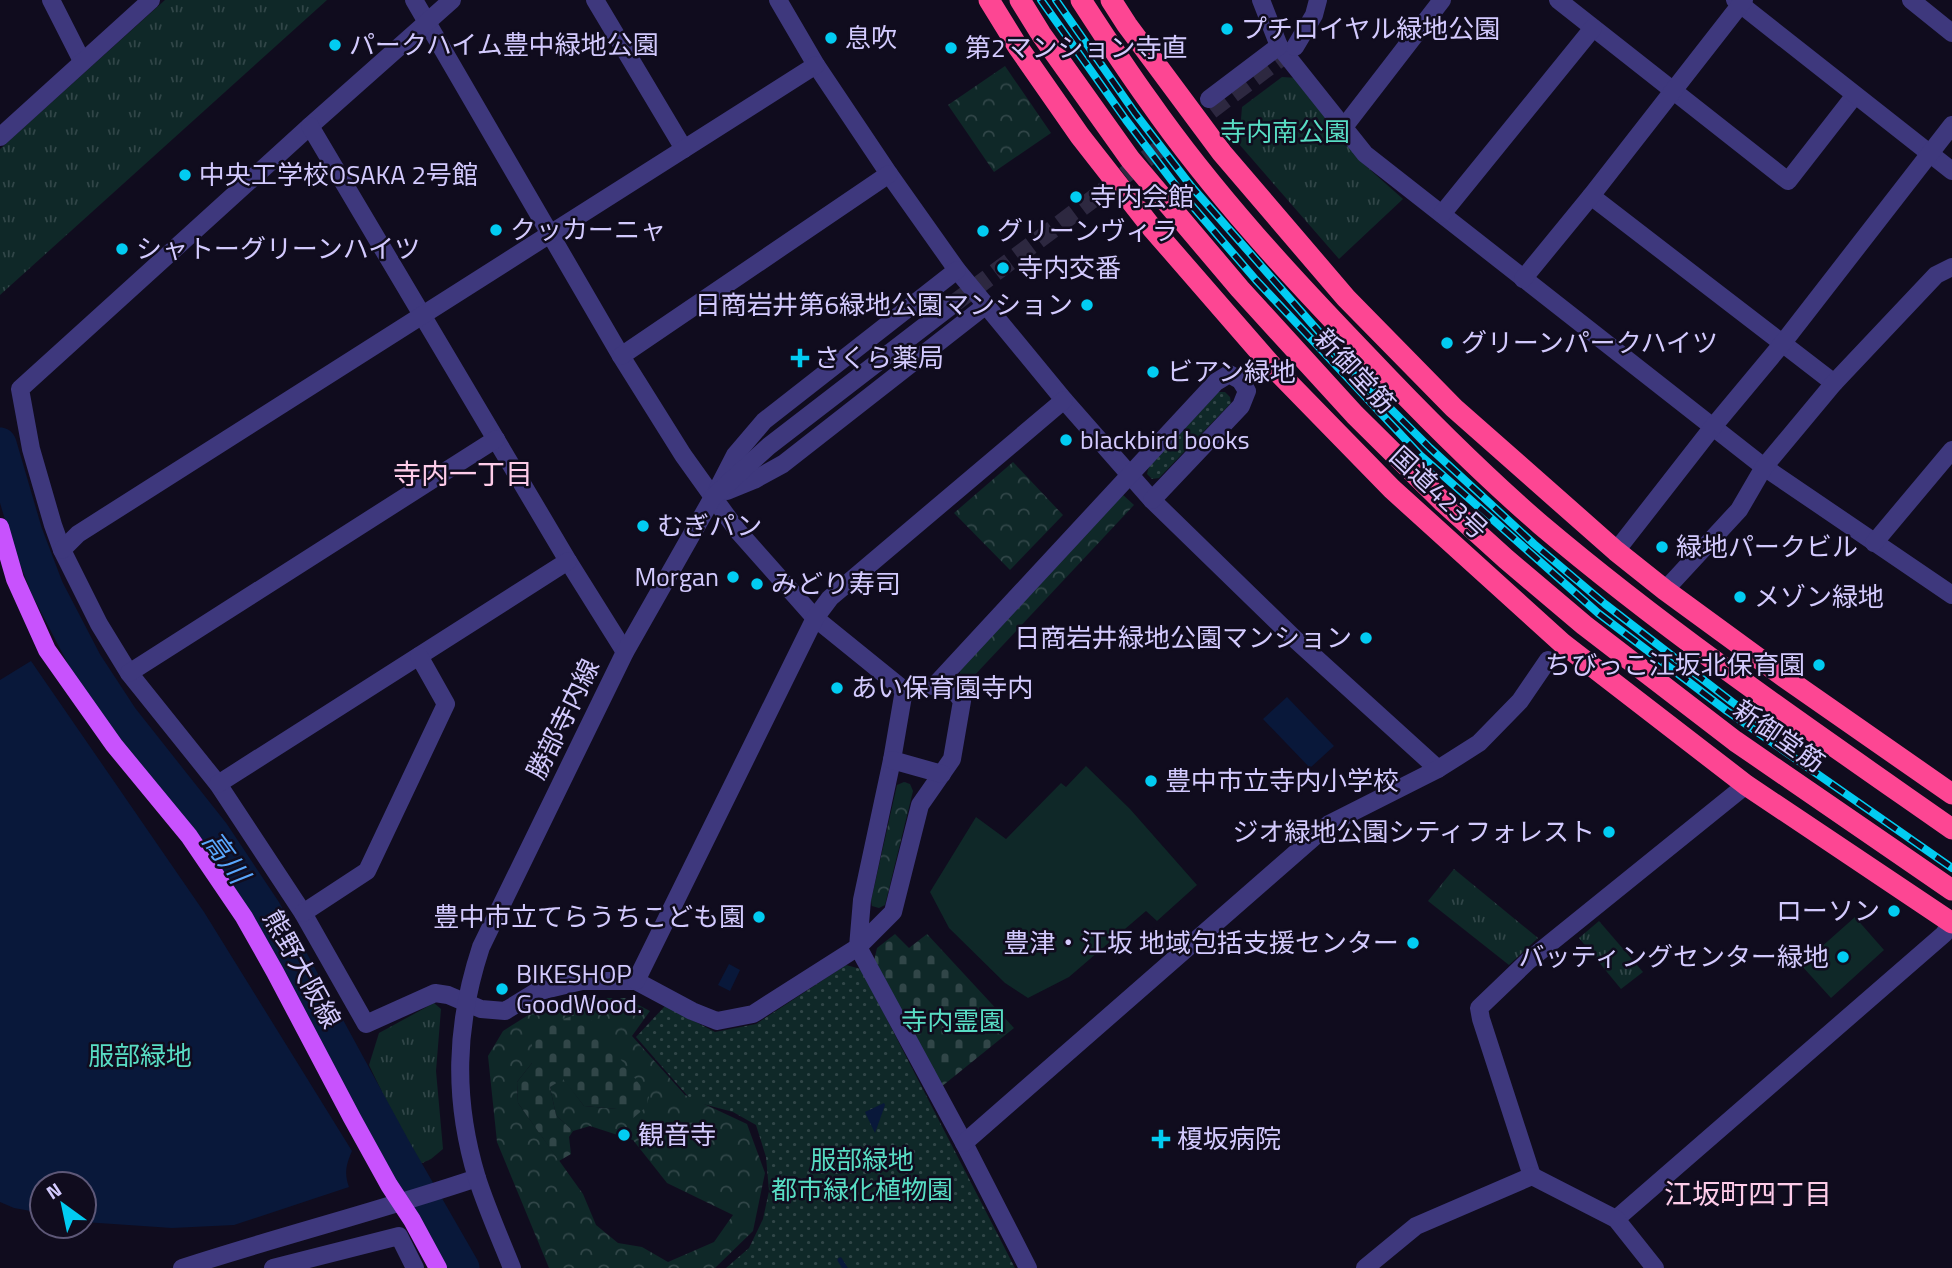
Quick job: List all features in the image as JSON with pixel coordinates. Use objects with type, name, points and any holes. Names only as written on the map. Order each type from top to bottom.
[{"type":"highway","name":"国道423号","points":[[989,0],[1080,136],[1152,228],[1272,366],[1392,489],[1562,643],[1746,785],[1952,922]]},
{"type":"highway","points":[[1012,0],[1041,34]]},
{"type":"highway","name":"新御堂筋","points":[[1020,0],[1130,159],[1241,289],[1355,415],[1443,502],[1584,625],[1735,741],[1952,890]]},
{"type":"highway","points":[[1111,0],[1222,153],[1346,298],[1454,408],[1616,551],[1665,590],[1952,794]]},
{"type":"highway","name":"新御堂筋","points":[[1083,2],[1150,103],[1229,205],[1318,305],[1477,467],[1615,586],[1767,700],[1952,829]]},
{"type":"main road","name":"熊野大阪線","points":[[0,527],[15,579],[47,650],[114,745],[189,836],[244,917],[352,1118],[438,1268]]},
{"type":"street","points":[[51,0],[82,61]]},
{"type":"street","points":[[0,137],[151,0]]},
{"type":"street","points":[[414,0],[426,22],[551,234],[621,356],[683,455],[737,530],[815,618],[904,690],[936,684],[957,691],[962,701],[953,760],[920,805],[893,912],[858,947],[753,1014],[717,1021],[692,1011],[636,981],[582,981],[536,992],[505,1011],[481,1009],[448,995],[435,993],[366,1024],[303,913],[218,784],[129,673],[99,624],[52,525],[20,389],[310,125],[426,22],[452,0]]},
{"type":"street","points":[[595,0],[684,149]]},
{"type":"street","points":[[778,0],[816,65],[957,270],[1064,400],[1152,500],[1297,641],[1438,769]]},
{"type":"street","points":[[1261,0],[1287,46],[1365,154],[1712,428],[1764,467],[1952,595]]},
{"type":"street","points":[[1209,99],[1287,46],[1314,15],[1318,0]]},
{"type":"street","points":[[1344,127],[1442,0]]},
{"type":"street","points":[[1558,0],[1788,181],[1855,95]]},
{"type":"street","points":[[1911,0],[1952,33]]},
{"type":"street","points":[[1524,279],[1674,91],[1740,2],[1952,171]]},
{"type":"street","points":[[1442,214],[1593,28]]},
{"type":"street","points":[[62,550],[78,534],[816,65]]},
{"type":"street","points":[[310,125],[568,561],[625,652]]},
{"type":"street","points":[[1616,551],[1782,344],[1952,125]]},
{"type":"street","points":[[621,356],[889,174]]},
{"type":"street","points":[[1591,196],[1834,383]]},
{"type":"street","points":[[1665,590],[1739,510],[1764,467],[1834,383],[1936,275],[1952,267]]},
{"type":"street","points":[[713,497],[735,455],[764,422],[957,270]]},
{"type":"street","name":"勝部寺内線","points":[[512,1268],[477,1178],[463,1112],[459,1071],[460,1034],[465,1002],[481,947],[625,652],[713,497],[769,446],[952,304]]},
{"type":"street","points":[[713,497],[754,480],[783,464],[985,306]]},
{"type":"street","points":[[936,684],[1216,382],[1229,374],[1240,380],[1247,391],[1241,406],[1152,500]]},
{"type":"street","points":[[636,981],[815,618],[830,598],[1064,400]]},
{"type":"street","points":[[129,673],[496,439]]},
{"type":"street","points":[[1874,543],[1946,471],[1952,450]]},
{"type":"street","points":[[218,784],[568,561]]},
{"type":"street","points":[[303,913],[367,871],[446,704],[419,656]]},
{"type":"street","points":[[964,1143],[1329,824],[1438,769],[1479,743],[1520,701],[1548,660]]},
{"type":"street","points":[[904,690],[862,900],[858,947],[1028,1268]]},
{"type":"street","points":[[892,760],[942,774]]},
{"type":"street","points":[[1655,1268],[1616,1219],[1532,1176],[1479,1008],[1528,961],[1746,785]]},
{"type":"street","points":[[1616,1219],[1944,934],[1952,922]]},
{"type":"street","points":[[1365,1268],[1416,1226],[1532,1176]]},
{"type":"street","points":[[182,1268],[477,1178]]},
{"type":"street","points":[[269,1240],[273,1268],[399,1236],[415,1268]]},
{"type":"green space","points":[[165,0],[327,0],[0,295],[0,149]]},
{"type":"green space","points":[[1005,66],[1051,133],[994,172],[948,105]]},
{"type":"green space","name":"寺内南公園","points":[[1282,77],[1298,78],[1358,159],[1403,199],[1339,259],[1239,144],[1242,107]]},
{"type":"green space","points":[[1218,392],[1225,392],[1231,403],[1159,478],[1152,479],[1147,474],[1149,466]]},
{"type":"green space","points":[[1013,462],[1063,515],[1010,570],[954,513]]},
{"type":"green space","points":[[1122,494],[1134,505],[972,678],[965,678],[960,674],[960,666]]},
{"type":"green space","points":[[1086,766],[1130,809],[1197,885],[1157,921],[1146,911],[1069,977],[1028,998],[1005,983],[949,928],[930,892],[976,817],[1006,839],[1061,783],[1066,787]]},
{"type":"green space","points":[[904,782],[910,784],[913,791],[885,905],[879,908],[872,906],[871,901],[897,785]]},
{"type":"green space","points":[[1454,869],[1538,938],[1509,965],[1428,901]]},
{"type":"green space","name":"バッティングセンター緑地","points":[[1855,917],[1884,950],[1831,998],[1801,965]]},
{"type":"green space","points":[[1599,921],[1643,972],[1621,989],[1579,938]]},
{"type":"green space","name":"寺内霊園","points":[[895,934],[909,948],[927,934],[1014,1028],[941,1087],[874,961],[877,948]]},
{"type":"green space","name":"服部緑地 都市緑化植物園","points":[[846,965],[861,969],[1015,1268],[726,1268],[749,1248],[763,1219],[769,1191],[766,1157],[756,1125],[733,1112],[692,1101],[636,1037],[665,1006],[715,1032],[756,1024]]},
{"type":"green space","name":"観音寺","points":[[589,998],[625,998],[650,1011],[632,1036],[685,1095],[747,1124],[765,1173],[753,1231],[715,1268],[549,1268],[497,1142],[488,1056],[503,1031],[533,1012]],"holes":[[[532,1063],[646,1106],[617,1109],[584,1106],[563,1078],[550,1087],[556,1115],[573,1131],[590,1126],[633,1140],[667,1183],[733,1215],[714,1242],[668,1262],[642,1247],[618,1243],[596,1225],[583,1194],[518,1103],[517,1082]]]},
{"type":"green space","points":[[434,1003],[441,1009],[436,1071],[443,1149],[420,1164],[408,1146],[369,1065],[379,1033]]},
{"type":"green space","points":[[585,1012],[649,1097],[646,1107],[631,1120],[617,1109],[584,1106],[563,1079],[550,1087],[556,1115],[573,1131],[569,1137],[571,1154],[559,1161],[518,1103],[517,1082],[532,1063],[532,1029]]},
{"type":"water","name":"服部緑地","points":[[31,661],[204,912],[352,1151],[346,1169],[349,1187],[234,1225],[172,1228],[98,1223],[98,1170],[28,1170],[28,1210],[0,1202],[0,680]]},
{"type":"water","points":[[1287,697],[1334,746],[1310,768],[1263,719]]},
{"type":"water","points":[[729,964],[740,970],[730,991],[718,985]]},
{"type":"water","points":[[884,1103],[885,1105],[875,1133],[865,1112]]},
{"type":"waterway","name":"高川","points":[[0,444],[26,533],[47,588],[86,663],[122,718],[213,833],[265,911],[394,1148],[463,1268]]},
{"type":"waterway","points":[[840,1260],[845,1268]]},
{"type":"tunnel","points":[[952,305],[1295,47]]},
{"type":"railway","points":[[1041,0],[1182,194],[1256,280],[1420,455],[1598,613],[1727,711],[1952,868]]},
{"type":"railway","points":[[1056,0],[1135,113],[1191,186],[1357,375],[1430,448],[1534,544],[1605,604],[1761,722]]},
{"type":"place","name":"プチロイヤル緑地公園","points":[[1227,29]]},
{"type":"place","name":"息吹","points":[[831,38]]},
{"type":"place","name":"パークハイム豊中緑地公園","points":[[335,45]]},
{"type":"place","name":"第2マンション寺直","points":[[951,48]]},
{"type":"place","name":"中央工学校OSAKA 2号館","points":[[185,175]]},
{"type":"place","name":"寺内会館","points":[[1076,197]]},
{"type":"place","name":"クッカーニャ","points":[[496,230]]},
{"type":"place","name":"グリーンヴィラ","points":[[983,231]]},
{"type":"place","name":"シャトーグリーンハイツ","points":[[122,249]]},
{"type":"place","name":"寺内交番","points":[[1003,268]]},
{"type":"place","name":"日商岩井第6緑地公園マンション","points":[[1087,305]]},
{"type":"place","name":"グリーンパークハイツ","points":[[1447,343]]},
{"type":"place","name":"さくら薬局","points":[[800,358]]},
{"type":"place","name":"ビアン緑地","points":[[1153,372]]},
{"type":"place","name":"blackbird books","points":[[1066,440]]},
{"type":"place","name":"むぎパン","points":[[643,526]]},
{"type":"place","name":"緑地パークビル","points":[[1662,547]]},
{"type":"place","name":"Morgan","points":[[733,577]]},
{"type":"place","name":"みどり寿司","points":[[757,584]]},
{"type":"place","name":"メゾン緑地","points":[[1740,597]]},
{"type":"place","name":"日商岩井緑地公園マンション","points":[[1366,638]]},
{"type":"place","name":"ちびっこ江坂北保育園","points":[[1819,665]]},
{"type":"place","name":"あい保育園寺内","points":[[837,688]]},
{"type":"place","name":"豊中市立寺内小学校","points":[[1151,781]]},
{"type":"place","name":"ジオ緑地公園シティフォレスト","points":[[1609,832]]},
{"type":"place","name":"ローソン","points":[[1894,911]]},
{"type":"place","name":"豊中市立てらうちこども園","points":[[759,917]]},
{"type":"place","name":"豊津・江坂 地域包括支援センター","points":[[1413,943]]},
{"type":"place","name":"バッティングセンター緑地","points":[[1843,957]]},
{"type":"place","name":"BIKESHOP GoodWood.","points":[[502,989]]},
{"type":"place","name":"観音寺","points":[[624,1135]]},
{"type":"place","name":"榎坂病院","points":[[1161,1139]]},
{"type":"district","name":"寺内一丁目","points":[[463,474]]},
{"type":"district","name":"江坂町四丁目","points":[[1748,1194]]}]
